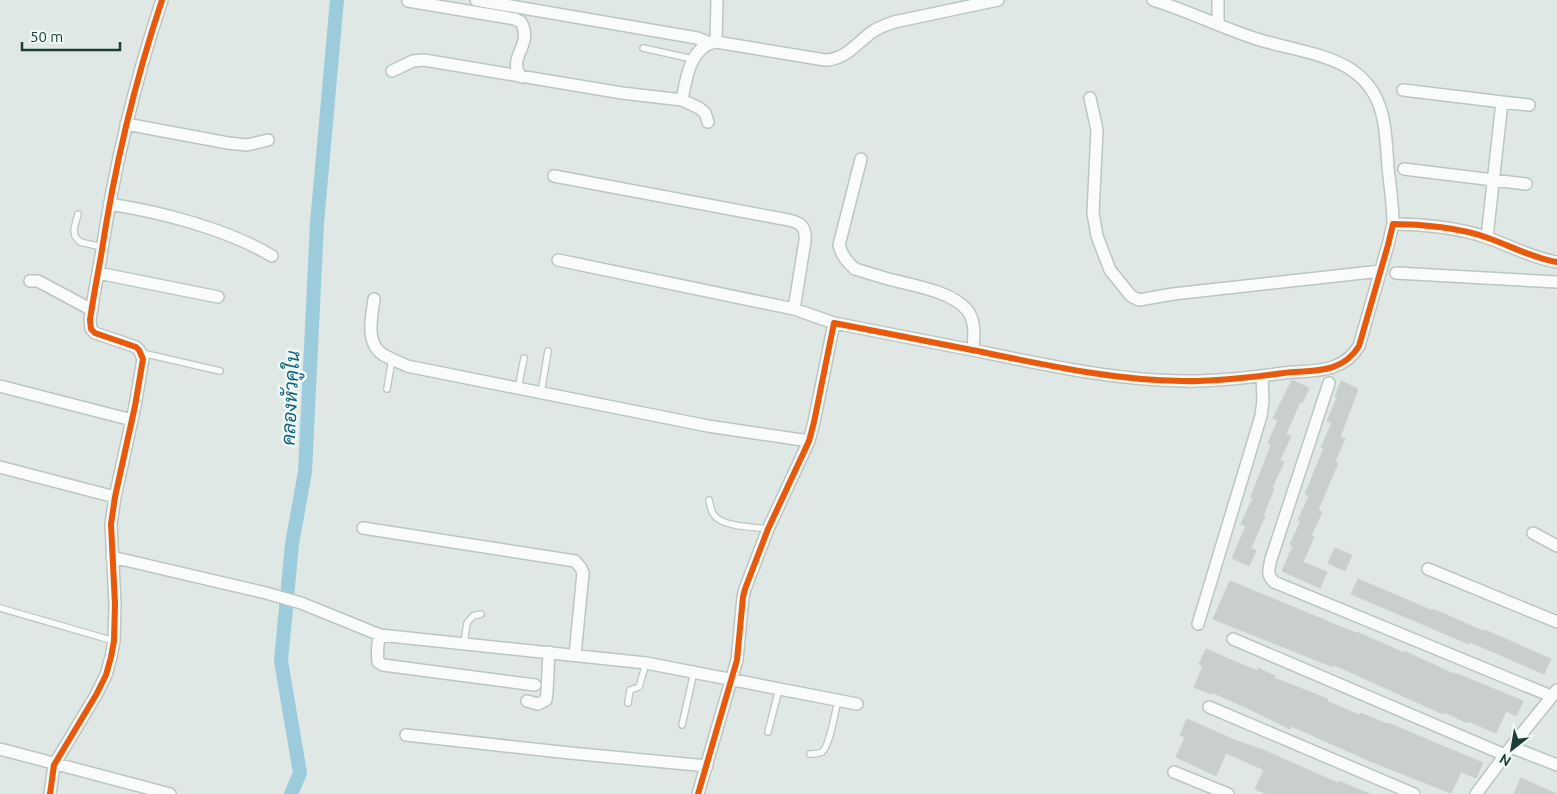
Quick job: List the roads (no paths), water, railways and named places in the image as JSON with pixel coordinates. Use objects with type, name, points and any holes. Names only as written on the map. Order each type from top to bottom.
[{"type":"street","points":[[50,794],[54,764],[106,675],[114,641],[115,604],[111,524],[142,359],[141,353],[136,347],[95,333],[91,329],[92,310],[109,204],[126,124],[147,45],[162,0]]},
{"type":"street","points":[[476,0],[825,60],[834,60],[840,57],[882,26],[951,5],[998,0]]},
{"type":"street","points":[[713,42],[717,0]]},
{"type":"street","points":[[558,260],[794,309],[834,323],[1051,367],[1131,378],[1183,381],[1262,376],[1341,365],[1348,360],[1358,346],[1393,224],[1393,205],[1384,123],[1381,108],[1374,92],[1362,78],[1346,67],[1326,59],[1258,39],[1153,0]]},
{"type":"street","points":[[1218,0],[1218,24]]},
{"type":"street","points":[[408,1],[516,19],[521,22],[526,35],[516,64],[516,70],[521,77]]},
{"type":"street","points":[[682,100],[686,77],[693,59],[700,50],[713,42]]},
{"type":"street","points":[[392,72],[414,61],[424,60],[622,93],[682,100],[700,108],[706,113],[708,122]]},
{"type":"street","points":[[1403,90],[1529,105]]},
{"type":"street","points":[[1090,98],[1097,130],[1093,212],[1097,236],[1110,270],[1131,296],[1139,300],[1173,294],[1380,271]]},
{"type":"street","points":[[1487,237],[1502,102]]},
{"type":"street","points":[[126,124],[228,143],[247,145],[268,140]]},
{"type":"street","points":[[861,159],[840,245],[844,258],[855,269],[935,291],[955,300],[967,310],[972,321],[974,330],[973,350]]},
{"type":"street","points":[[1404,169],[1526,184]]},
{"type":"street","points":[[554,176],[778,218],[792,221],[802,226],[806,232],[794,309]]},
{"type":"street","points":[[109,204],[144,209],[214,230],[256,246],[272,256]]},
{"type":"street","points":[[1393,224],[1469,232],[1487,237],[1525,254],[1557,262]]},
{"type":"street","points":[[98,273],[218,297]]},
{"type":"street","points":[[1396,273],[1557,282]]},
{"type":"street","points":[[30,281],[38,281],[92,310]]},
{"type":"street","points":[[374,299],[371,334],[373,343],[381,354],[407,366],[708,426],[809,441]]},
{"type":"street","points":[[698,794],[737,660],[742,598],[768,529],[809,441],[834,323]]},
{"type":"street","points":[[1198,624],[1261,416],[1263,400],[1262,376]]},
{"type":"street","points":[[1329,383],[1271,559],[1268,571],[1269,577],[1274,582],[1554,693],[1476,794]]},
{"type":"street","points":[[0,386],[132,420]]},
{"type":"street","points":[[0,467],[115,497]]},
{"type":"street","points":[[363,528],[575,562],[582,568],[583,572],[576,655]]},
{"type":"street","points":[[1533,533],[1557,546]]},
{"type":"street","points":[[112,557],[266,593],[301,604],[380,635],[646,663],[857,704]]},
{"type":"street","points":[[1428,569],[1557,622]]},
{"type":"street","points":[[380,635],[377,643],[377,654],[378,662],[383,665],[535,685]]},
{"type":"street","points":[[1233,639],[1508,751],[1557,765]]},
{"type":"street","points":[[527,701],[538,704],[546,700],[549,652]]},
{"type":"street","points":[[1209,707],[1414,794]]},
{"type":"street","points":[[406,735],[707,766]]},
{"type":"street","points":[[0,749],[170,794]]},
{"type":"street","points":[[1174,772],[1228,794]]},
{"type":"lane","points":[[643,48],[693,59]]},
{"type":"lane","points":[[78,214],[74,229],[75,236],[80,242],[102,247]]},
{"type":"lane","points":[[541,393],[548,351]]},
{"type":"lane","points":[[141,353],[220,371]]},
{"type":"lane","points":[[518,389],[524,358]]},
{"type":"lane","points":[[387,389],[392,359]]},
{"type":"lane","points":[[709,500],[713,514],[718,520],[726,523],[768,529]]},
{"type":"lane","points":[[0,608],[114,641]]},
{"type":"lane","points":[[464,643],[467,622],[473,616],[481,614]]},
{"type":"lane","points":[[628,703],[630,690],[639,687],[646,663]]},
{"type":"lane","points":[[682,725],[694,672]]},
{"type":"lane","points":[[768,732],[779,689]]},
{"type":"lane","points":[[810,754],[824,751],[838,701]]},
{"type":"waterway","name":"คลองหัวคูใน","points":[[291,794],[300,773],[281,661],[292,544],[305,472],[317,223],[337,0]]}]
